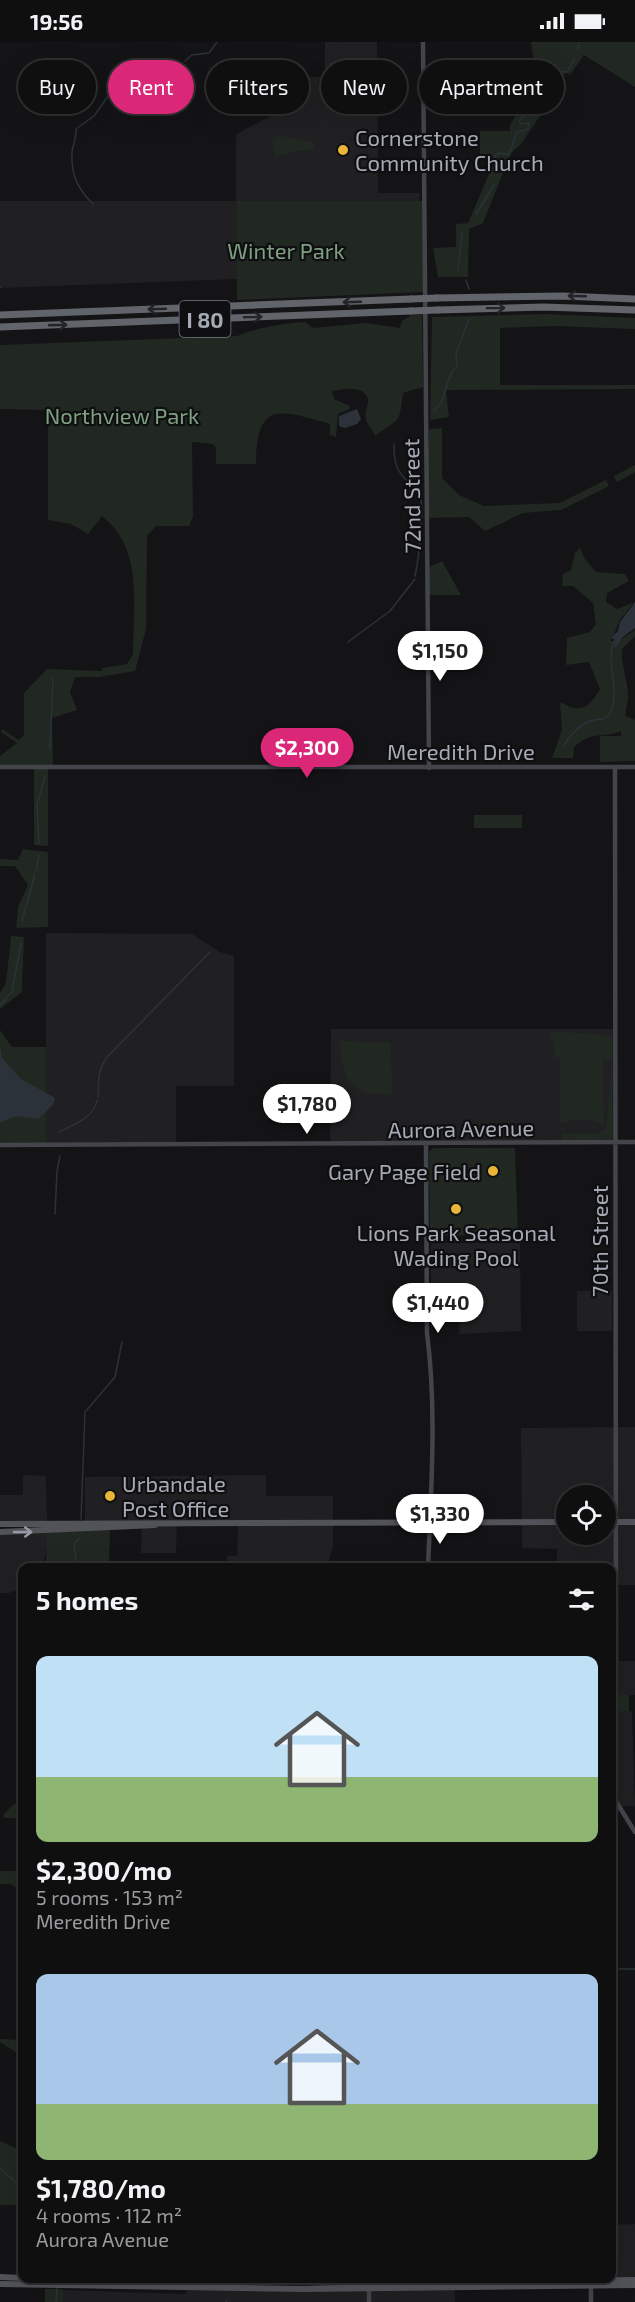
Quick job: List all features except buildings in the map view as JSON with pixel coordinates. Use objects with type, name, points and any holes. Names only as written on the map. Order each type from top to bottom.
[{"type":"highway","name":"I 80","points":[[0,314],[437,298],[563,296],[635,298]]},
{"type":"highway","name":"I 80","points":[[0,327],[543,307],[635,310]]},
{"type":"main road","points":[[0,1524],[556,1522]]},
{"type":"main road","points":[[616,1522],[635,1522]]},
{"type":"main road","points":[[0,1532],[61,1531],[183,1523]]},
{"type":"main road","points":[[0,2277],[18,2278]]},
{"type":"main road","points":[[616,2281],[635,2280]]},
{"type":"main road","points":[[319,2283],[369,2284]]},
{"type":"main road","points":[[0,2284],[480,2283]]},
{"type":"main road","points":[[602,2283],[635,2286]]},
{"type":"street","name":"72nd Street","points":[[423,42],[429,768]]},
{"type":"street","name":"Meredith Drive","points":[[0,767],[635,767]]},
{"type":"street","name":"70th Street","points":[[615,767],[616,1485]]},
{"type":"street","name":"Aurora Avenue","points":[[0,1145],[635,1143]]},
{"type":"street","points":[[426,1145],[427,1334],[431,1388],[428,1563]]},
{"type":"street","name":"70th Street","points":[[616,1545],[616,1689]]},
{"type":"street","points":[[616,1801],[635,1832]]},
{"type":"street","points":[[591,2283],[591,2302]]},
{"type":"street","points":[[369,2284],[369,2302]]},
{"type":"shaded area","points":[[325,42],[377,42],[377,60],[325,60]]},
{"type":"shaded area","points":[[309,77],[321,77],[321,114],[377,114],[378,193],[420,193],[419,201],[237,201],[237,279],[0,288],[0,201],[236,201],[236,134],[272,114],[309,114]]},
{"type":"shaded area","points":[[357,409],[361,419],[357,424],[345,428],[339,426],[339,416]]},
{"type":"shaded area","points":[[635,602],[635,628],[623,637],[614,649],[616,639],[612,639],[613,636]]},
{"type":"shaded area","points":[[46,933],[192,934],[220,952],[234,956],[234,1086],[176,1086],[176,1146],[46,1145]]},
{"type":"shaded area","points":[[331,1029],[614,1029],[615,1142],[343,1146],[330,1140]]},
{"type":"shaded area","points":[[0,1045],[2,1058],[21,1079],[55,1098],[53,1105],[38,1119],[17,1116],[0,1123]]},
{"type":"shaded area","points":[[431,1243],[520,1243],[521,1331],[459,1334],[460,1287],[431,1286]]},
{"type":"shaded area","points":[[612,1290],[612,1331],[577,1331],[577,1291]]},
{"type":"shaded area","points":[[635,1427],[635,1585],[616,1585],[616,1563],[557,1563],[557,1549],[522,1548],[521,1428]]},
{"type":"shaded area","points":[[23,1475],[46,1476],[47,1523],[0,1524],[0,1495],[23,1495]]},
{"type":"shaded area","points":[[266,1475],[266,1496],[333,1496],[333,1546],[329,1560],[326,1563],[227,1563],[227,1556],[237,1556],[238,1523],[177,1523],[176,1553],[141,1553],[142,1522],[85,1522],[85,1477]]},
{"type":"shaded area","points":[[0,1532],[47,1532],[47,1550],[43,1563],[18,1563],[18,1590],[0,1593]]},
{"type":"shaded area","points":[[616,1661],[635,1661],[635,1695],[616,1695]]},
{"type":"shaded area","points":[[616,1711],[632,1711],[635,1806],[619,1806],[616,1797]]},
{"type":"shaded area","points":[[635,2224],[635,2280],[616,2278],[616,2225]]},
{"type":"shaded area","points":[[187,2287],[455,2289],[455,2302],[63,2302],[63,2290],[186,2294]]},
{"type":"green space","points":[[531,42],[635,42],[635,87],[584,55],[570,75],[564,74],[564,60],[533,60]]},
{"type":"green space","points":[[516,114],[541,114],[521,144],[511,153],[483,223],[469,229],[468,277],[438,277],[433,248],[456,247],[456,224],[468,223],[496,158],[480,157],[480,131],[510,131],[510,125]]},
{"type":"green space","points":[[279,135],[313,142],[314,148],[275,156],[272,139]]},
{"type":"green space","name":"Winter Park","points":[[237,201],[424,201],[424,292],[237,300]]},
{"type":"green space","points":[[545,314],[635,318],[635,329],[553,326],[500,328],[500,385],[635,385],[635,389],[446,390],[449,417],[430,420],[432,317]]},
{"type":"green space","name":"Northview Park","points":[[412,315],[422,315],[423,387],[403,393],[401,410],[397,419],[375,436],[366,419],[368,399],[366,395],[358,390],[347,389],[332,391],[334,399],[350,406],[349,409],[338,414],[336,437],[330,435],[330,424],[298,415],[285,414],[275,415],[266,420],[257,443],[256,464],[216,464],[216,448],[213,444],[192,442],[193,517],[189,526],[156,526],[147,536],[146,629],[135,671],[99,677],[75,677],[70,692],[77,710],[52,718],[53,767],[48,768],[48,846],[34,845],[34,768],[0,767],[0,756],[17,743],[1,732],[2,729],[19,740],[24,735],[24,693],[47,669],[101,671],[103,668],[127,664],[133,654],[133,579],[125,545],[115,529],[102,516],[88,534],[71,524],[48,520],[48,410],[0,409],[0,345],[237,336],[270,326],[305,322],[313,328],[366,323],[400,328],[402,321]]},
{"type":"green space","points":[[442,428],[442,478],[459,495],[484,506],[560,503],[606,480],[609,486],[561,510],[523,513],[485,531],[469,517],[428,518],[426,449],[429,448],[429,429]]},
{"type":"green space","points":[[635,465],[635,472],[617,482],[614,476]]},
{"type":"green space","points":[[580,548],[585,559],[596,572],[625,574],[629,581],[607,593],[606,602],[617,609],[633,603],[620,620],[611,641],[619,641],[635,630],[635,636],[622,649],[622,655],[628,691],[626,716],[635,720],[635,761],[600,762],[600,736],[621,736],[621,731],[587,738],[574,747],[573,758],[552,758],[562,730],[560,703],[573,708],[582,708],[593,700],[600,689],[589,662],[566,665],[567,638],[590,632],[596,624],[593,603],[573,586],[562,586],[563,574],[571,570],[575,553]]},
{"type":"green space","points":[[442,561],[461,595],[429,595],[429,567]]},
{"type":"green space","points":[[474,815],[522,815],[522,828],[474,828]]},
{"type":"green space","points":[[23,849],[48,852],[48,927],[16,928],[18,907],[28,885],[15,866],[0,866],[0,859],[18,860]]},
{"type":"green space","points":[[11,936],[24,937],[22,992],[0,1009],[0,993],[6,983]]},
{"type":"green space","points":[[0,1030],[12,1047],[46,1047],[46,1145],[0,1145]]},
{"type":"green space","points":[[555,1032],[612,1037],[612,1137],[610,1139],[562,1141],[562,1133],[595,1134],[606,1129],[611,1070],[610,1060],[603,1060],[604,1124],[590,1120],[573,1120],[560,1124],[560,1057],[554,1057],[554,1042],[549,1041],[552,1039],[550,1035]]},
{"type":"green space","points":[[340,1041],[391,1043],[392,1094],[367,1092],[351,1082],[343,1065]]},
{"type":"green space","points":[[433,1148],[515,1148],[518,1234],[430,1236],[429,1152]]},
{"type":"green space","points":[[110,1529],[109,1563],[46,1563],[47,1532]]},
{"type":"green space","points":[[616,1695],[629,1695],[629,1711],[616,1711]]},
{"type":"green space","points":[[18,1802],[18,1818],[4,1818],[3,1815]]},
{"type":"green space","points":[[0,1871],[18,1871],[18,1889],[10,1884],[0,1884]]},
{"type":"green space","points":[[0,2039],[18,2040],[18,2053],[0,2042]]},
{"type":"green space","points":[[0,2141],[18,2149],[18,2253],[16,2252],[16,2205],[0,2205]]},
{"type":"green space","points":[[45,2289],[63,2289],[63,2302],[45,2302]]},
{"type":"waterway","points":[[186,60],[192,55],[209,53],[217,42]]},
{"type":"waterway","points":[[578,49],[579,42]]},
{"type":"waterway","points":[[564,72],[567,72],[574,60]]},
{"type":"waterway","points":[[93,204],[79,187],[74,174],[72,152],[76,129],[94,116],[108,96]]},
{"type":"waterway","points":[[498,172],[495,156],[499,153],[509,155],[517,132],[528,129],[529,123],[521,124],[519,121],[526,114]]},
{"type":"waterway","points":[[476,214],[494,185]]},
{"type":"waterway","points":[[458,270],[462,233]]},
{"type":"waterway","points":[[466,280],[469,289]]},
{"type":"waterway","points":[[434,410],[442,401],[450,377],[457,366],[456,354],[469,319]]},
{"type":"waterway","points":[[394,444],[398,469],[420,497],[421,502],[415,576]]},
{"type":"waterway","points":[[348,642],[390,611],[415,579]]},
{"type":"waterway","points":[[564,745],[580,727],[587,722],[607,717],[611,711],[614,702],[611,655],[616,638]]},
{"type":"waterway","points":[[50,749],[53,678]]},
{"type":"waterway","points":[[39,843],[37,805],[45,776]]},
{"type":"waterway","points":[[36,871],[39,855]]},
{"type":"waterway","points":[[22,921],[35,874]]},
{"type":"waterway","points":[[0,1005],[12,992],[21,943]]},
{"type":"waterway","points":[[98,1097],[100,1072],[107,1057],[210,952]]},
{"type":"waterway","points":[[59,1132],[76,1124],[92,1112],[97,1100]]},
{"type":"waterway","points":[[55,1214],[60,1156]]},
{"type":"waterway","points":[[81,1519],[85,1412],[115,1377],[122,1342]]},
{"type":"waterway","points":[[76,1563],[74,1544],[80,1538]]},
{"type":"waterway","points":[[619,1969],[635,1969]]},
{"type":"waterway","points":[[0,2168],[18,2184]]},
{"type":"waterway","points":[[56,2302],[57,2288]]},
{"type":"place","name":"Cornerstone Community Church","points":[[343,150]]},
{"type":"place","name":"Gary Page Field","points":[[493,1171]]},
{"type":"place","name":"Lions Park Seasonal Wading Pool","points":[[456,1209]]},
{"type":"place","name":"Urbandale Post Office","points":[[110,1496]]}]
